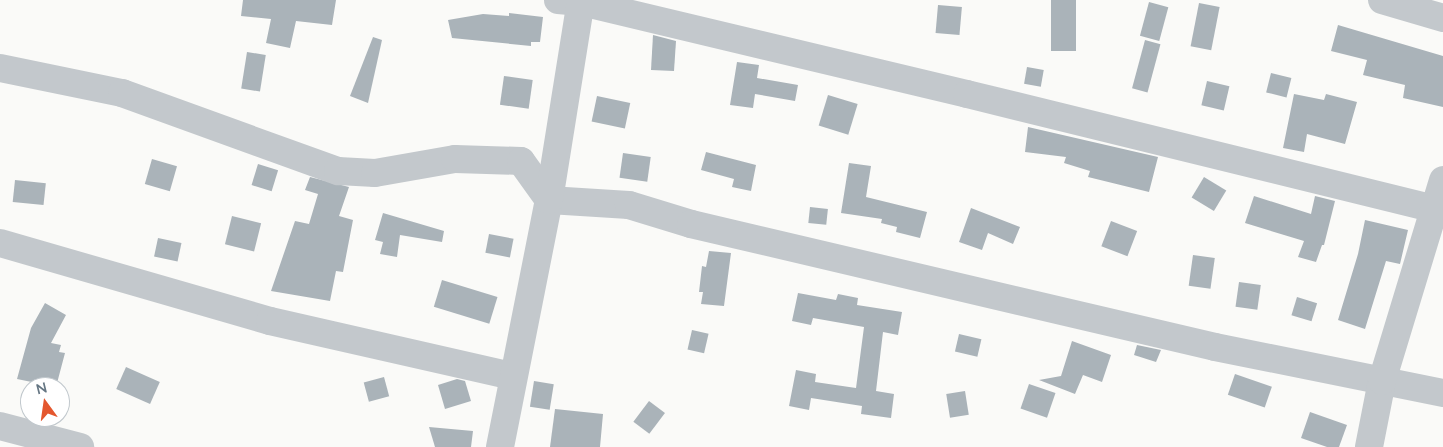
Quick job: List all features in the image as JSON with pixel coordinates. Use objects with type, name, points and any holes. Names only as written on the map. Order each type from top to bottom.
[{"type":"street","points":[[1382,0],[1443,18]]},
{"type":"street","points":[[500,447],[549,200],[573,1],[1435,209]]},
{"type":"street","points":[[0,68],[122,93],[338,171],[375,173],[455,159],[521,161],[549,200]]},
{"type":"street","points":[[1369,447],[1382,381],[1443,180]]},
{"type":"street","points":[[549,200],[629,205],[691,224],[1138,328],[1443,393]]},
{"type":"street","points":[[0,244],[270,321],[513,376]]},
{"type":"street","points":[[0,426],[80,447]]},
{"type":"building","points":[[243,0],[336,0],[332,25],[296,21],[290,48],[266,43],[271,19],[241,16]]},
{"type":"building","points":[[1051,0],[1076,0],[1076,51],[1051,51]]},
{"type":"building","points":[[1149,2],[1168,7],[1159,41],[1140,36]]},
{"type":"building","points":[[1199,3],[1220,7],[1211,50],[1191,46]]},
{"type":"building","points":[[938,5],[962,7],[959,35],[936,33]]},
{"type":"building","points":[[509,13],[543,17],[540,42],[531,42],[531,46],[452,38],[448,20],[483,14],[509,16]]},
{"type":"building","points":[[1338,25],[1443,56],[1443,107],[1403,98],[1405,85],[1363,75],[1367,60],[1331,51]]},
{"type":"building","points":[[653,35],[676,41],[674,71],[651,70]]},
{"type":"building","points":[[373,37],[382,40],[368,103],[350,96]]},
{"type":"building","points":[[1145,40],[1160,44],[1148,92],[1132,88]]},
{"type":"building","points":[[247,52],[266,55],[260,92],[241,89]]},
{"type":"building","points":[[737,62],[759,65],[757,78],[798,85],[795,101],[755,94],[753,108],[730,105]]},
{"type":"building","points":[[1027,67],[1044,70],[1041,87],[1024,84]]},
{"type":"building","points":[[1271,73],[1291,78],[1287,97],[1266,92]]},
{"type":"building","points":[[504,76],[533,80],[529,109],[500,105]]},
{"type":"building","points":[[1207,81],[1229,86],[1224,111],[1201,105]]},
{"type":"building","points":[[1294,94],[1324,100],[1326,94],[1357,102],[1345,144],[1307,134],[1304,152],[1283,148]]},
{"type":"building","points":[[828,95],[858,104],[848,135],[819,126]]},
{"type":"building","points":[[597,96],[630,103],[625,129],[592,121]]},
{"type":"building","points":[[1028,127],[1158,157],[1149,192],[1088,177],[1090,171],[1064,163],[1066,157],[1025,152]]},
{"type":"building","points":[[706,152],[756,165],[751,191],[732,187],[734,179],[701,170]]},
{"type":"building","points":[[623,153],[651,157],[647,182],[620,178]]},
{"type":"building","points":[[152,159],[177,166],[170,191],[145,184]]},
{"type":"building","points":[[849,163],[871,166],[866,197],[927,212],[920,238],[896,232],[897,227],[881,223],[882,219],[841,213]]},
{"type":"building","points":[[258,164],[278,170],[272,191],[252,185]]},
{"type":"building","points":[[310,177],[349,187],[339,216],[353,220],[343,272],[336,271],[330,301],[271,291],[295,221],[309,224],[318,194],[305,190]]},
{"type":"building","points":[[1204,177],[1226,190],[1214,211],[1192,198]]},
{"type":"building","points":[[15,180],[46,183],[44,205],[13,202]]},
{"type":"building","points":[[1254,196],[1311,214],[1315,196],[1335,201],[1324,245],[1322,245],[1316,262],[1298,257],[1304,241],[1245,223]]},
{"type":"building","points":[[810,207],[828,209],[826,225],[808,223]]},
{"type":"building","points":[[971,208],[1020,227],[1013,244],[988,233],[982,250],[959,242]]},
{"type":"building","points":[[383,213],[444,231],[442,242],[400,235],[397,257],[380,254],[383,242],[375,240]]},
{"type":"building","points":[[232,216],[261,223],[254,251],[225,244]]},
{"type":"building","points":[[1365,220],[1408,230],[1400,264],[1386,261],[1365,329],[1338,320],[1358,254]]},
{"type":"building","points":[[1111,221],[1137,231],[1127,256],[1101,246]]},
{"type":"building","points":[[489,234],[514,239],[510,257],[485,253]]},
{"type":"building","points":[[158,238],[181,243],[178,262],[154,257]]},
{"type":"building","points":[[709,251],[731,253],[724,306],[701,304],[703,292],[699,292],[702,266],[706,267]]},
{"type":"building","points":[[1193,255],[1215,258],[1210,289],[1189,286]]},
{"type":"building","points":[[442,280],[497,297],[489,324],[434,307]]},
{"type":"building","points":[[1239,282],[1261,285],[1257,310],[1236,307]]},
{"type":"building","points":[[798,293],[836,300],[838,294],[858,298],[857,305],[902,312],[898,335],[883,332],[876,391],[894,394],[891,418],[861,414],[862,406],[811,398],[809,410],[789,406],[796,370],[816,374],[815,382],[856,388],[864,327],[813,318],[811,325],[792,321]]},
{"type":"building","points":[[1297,297],[1317,303],[1312,321],[1291,315]]},
{"type":"building","points":[[45,303],[66,315],[51,343],[61,345],[59,352],[65,353],[59,377],[20,377],[20,380],[17,379],[31,328]]},
{"type":"building","points":[[692,330],[709,334],[704,353],[688,349]]},
{"type":"building","points":[[959,334],[981,339],[977,357],[955,352]]},
{"type":"building","points":[[1072,341],[1111,355],[1102,382],[1083,375],[1075,394],[1039,380],[1061,376]]},
{"type":"building","points":[[1137,345],[1161,350],[1156,362],[1134,355]]},
{"type":"building","points":[[126,367],[160,382],[150,404],[116,389]]},
{"type":"building","points":[[1235,374],[1272,387],[1265,407],[1228,395]]},
{"type":"building","points":[[384,377],[389,396],[369,402],[364,382]]},
{"type":"building","points":[[457,379],[465,381],[471,401],[445,409],[438,385]]},
{"type":"building","points":[[534,381],[554,384],[550,410],[530,407]]},
{"type":"building","points":[[1029,384],[1055,393],[1047,418],[1021,409]]},
{"type":"building","points":[[965,391],[969,415],[950,418],[946,394]]},
{"type":"building","points":[[649,401],[665,413],[649,434],[633,422]]},
{"type":"building","points":[[555,409],[603,414],[600,447],[550,447]]},
{"type":"building","points":[[1310,412],[1347,425],[1339,447],[1327,447],[1301,438]]},
{"type":"building","points":[[429,427],[473,431],[471,447],[435,447]]}]
